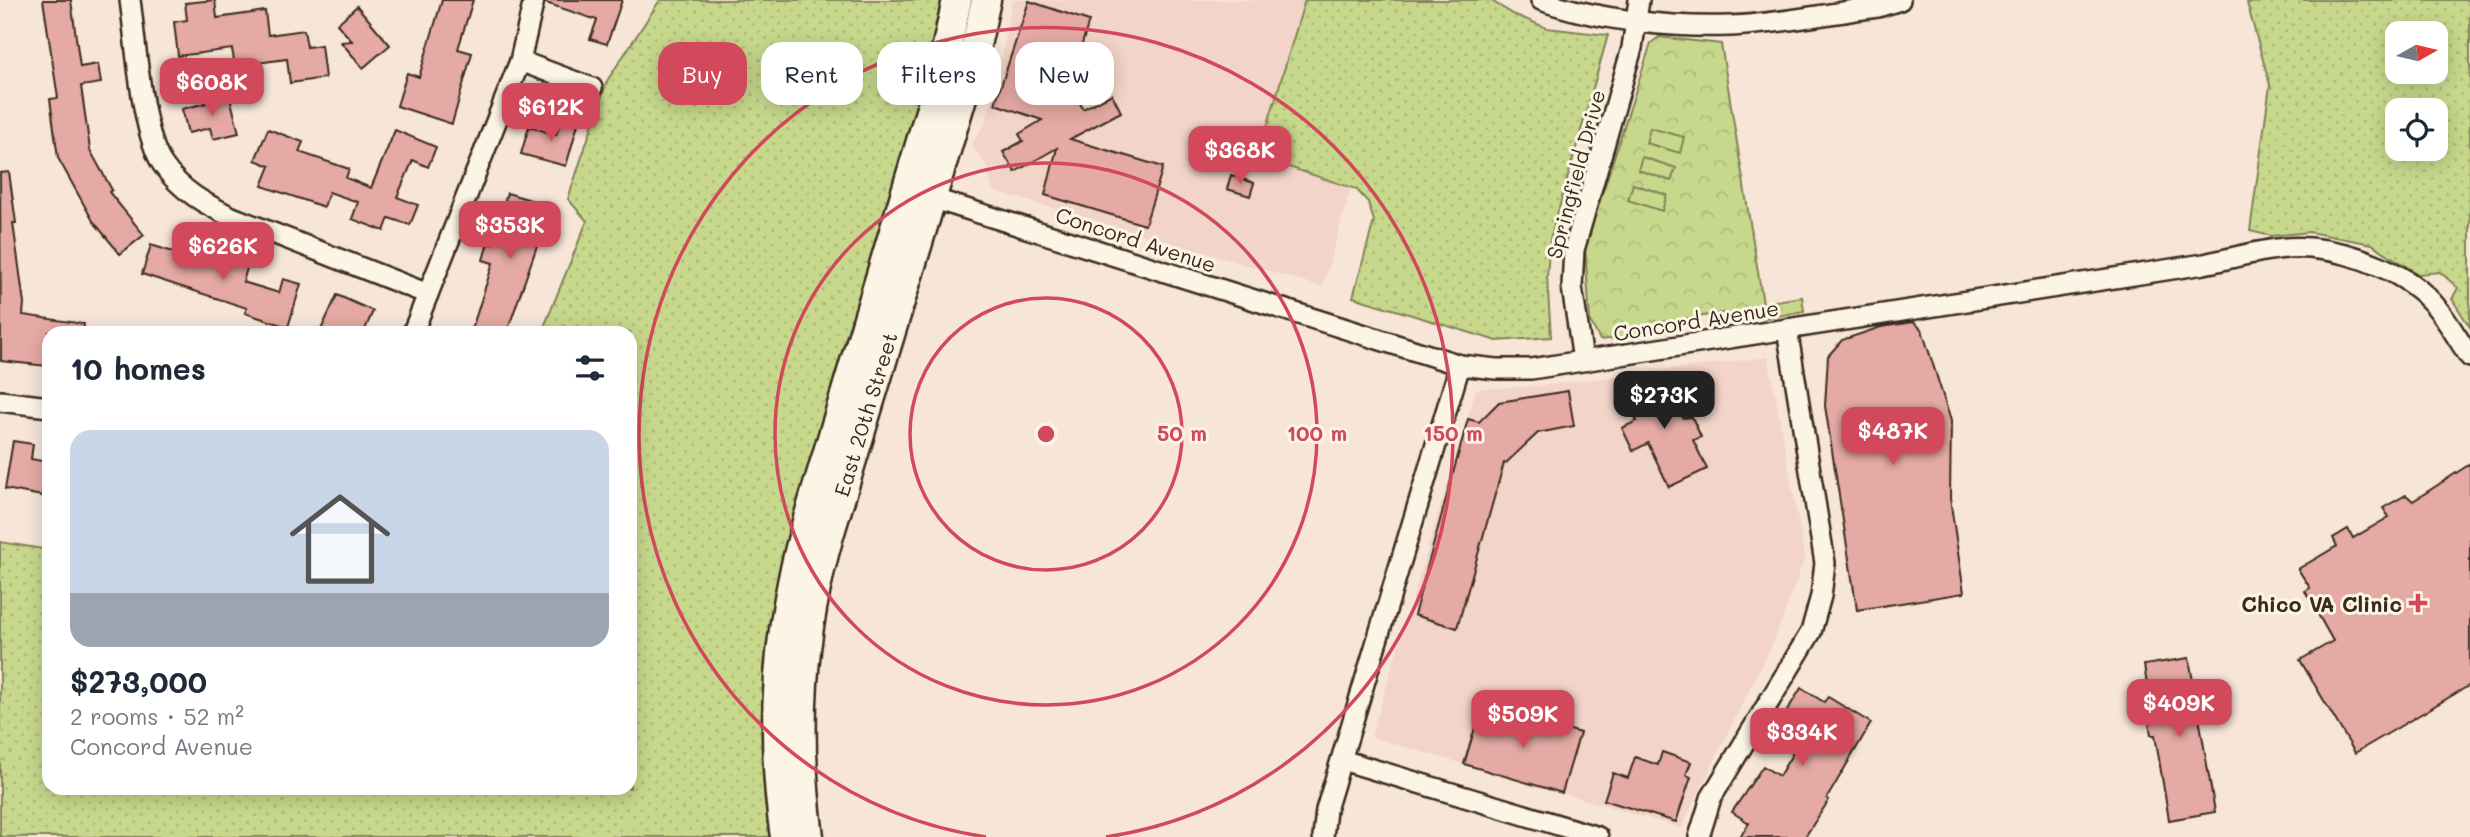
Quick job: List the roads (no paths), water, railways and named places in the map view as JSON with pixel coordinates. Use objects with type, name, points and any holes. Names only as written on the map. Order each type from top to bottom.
[{"type":"street","points":[[130,0],[151,140],[162,164],[180,185],[201,202],[232,217],[428,294]]},
{"type":"street","points":[[415,326],[520,61],[534,0]]},
{"type":"street","name":"East 20th Street","points":[[810,837],[802,778],[800,729],[802,679],[811,608],[919,194],[957,0]]},
{"type":"street","name":"East 20th Street","points":[[785,837],[777,758],[776,696],[780,645],[789,591],[807,522],[919,194],[971,68],[986,0]]},
{"type":"street","points":[[1541,0],[1591,13],[1685,26],[1734,26],[1878,7],[1900,0]]},
{"type":"street","name":"Springfield Drive","points":[[1583,360],[1572,287],[1574,250],[1624,76],[1639,0]]},
{"type":"street","points":[[520,61],[592,88]]},
{"type":"street","name":"Concord Avenue","points":[[919,194],[1461,365],[1496,369],[1531,369],[2204,264],[2265,252],[2308,248],[2350,255],[2401,276],[2436,307],[2470,357]]},
{"type":"street","points":[[1699,837],[1712,798],[1811,632],[1822,596],[1825,563],[1787,329]]},
{"type":"street","points":[[1323,837],[1326,810],[1461,365]]},
{"type":"street","points":[[0,401],[42,406]]},
{"type":"street","points":[[1342,760],[1598,837]]},
{"type":"place","name":"Chico VA Clinic","points":[[2418,603]]}]
